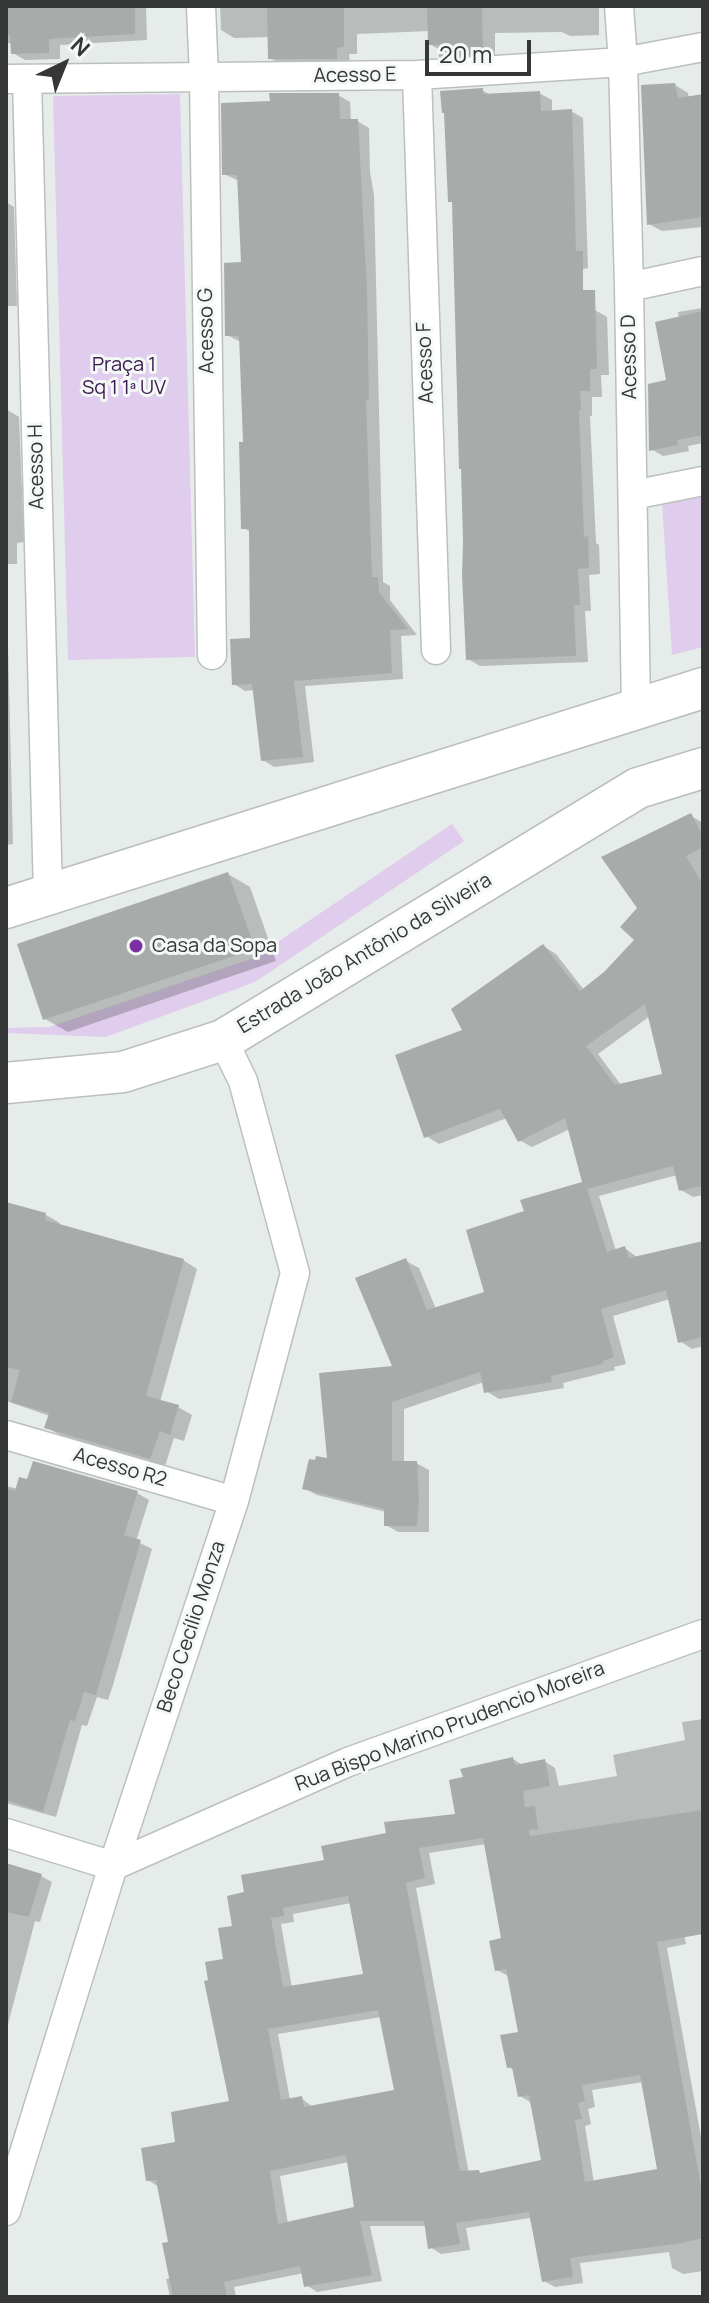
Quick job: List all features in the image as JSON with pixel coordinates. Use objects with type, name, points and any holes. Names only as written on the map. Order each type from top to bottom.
[{"type":"main road","points":[[6,908],[703,688]]},
{"type":"main road","name":"Estrada João Antônio da Silveira","points":[[6,1083],[123,1072],[223,1040],[638,788],[703,768]]},
{"type":"street","name":"Acesso G","points":[[201,6],[212,655]]},
{"type":"street","name":"Acesso D","points":[[619,6],[629,287],[636,708]]},
{"type":"street","name":"Acesso E","points":[[17,79],[417,75],[623,62],[703,47]]},
{"type":"street","name":"Acesso F","points":[[417,75],[436,650]]},
{"type":"street","name":"Acesso H","points":[[17,79],[48,895]]},
{"type":"street","points":[[629,287],[703,271]]},
{"type":"street","points":[[633,495],[703,481]]},
{"type":"street","name":"Beco Cecílio Monza","points":[[6,2211],[113,1866],[234,1501],[295,1273],[243,1081],[223,1040]]},
{"type":"street","name":"Acesso R2","points":[[6,1435],[234,1501]]},
{"type":"street","name":"Rua Bispo Marino Prudencio Moreira","points":[[113,1866],[348,1762],[703,1634]]},
{"type":"street","points":[[6,1833],[113,1866]]},
{"type":"green space","name":"Praça 1 Sq 1 1ª UV","points":[[180,94],[195,657],[68,660],[53,96]]},
{"type":"green space","points":[[703,496],[703,647],[672,655],[662,504]]},
{"type":"green space","points":[[452,824],[464,841],[255,982],[106,1037],[6,1033],[6,1028],[49,1027],[254,958]]},
{"type":"building","points":[[6,6],[135,6],[135,34],[49,39],[49,53],[11,54],[10,35],[6,35]]},
{"type":"building","points":[[267,6],[344,6],[344,47],[337,48],[337,59],[268,59]]},
{"type":"building","points":[[427,6],[482,6],[483,54],[439,57],[438,45],[428,45]]},
{"type":"building","points":[[675,83],[678,98],[703,94],[703,217],[647,225],[641,85]]},
{"type":"building","points":[[483,88],[483,94],[540,91],[541,111],[572,109],[576,251],[583,251],[583,290],[595,290],[597,369],[590,369],[590,391],[580,391],[584,537],[588,536],[589,568],[578,569],[580,605],[574,605],[576,656],[466,660],[452,202],[448,202],[444,113],[440,91]]},
{"type":"building","points":[[269,93],[339,93],[340,119],[358,119],[367,291],[369,400],[366,400],[372,577],[378,577],[379,592],[408,629],[390,630],[392,673],[294,681],[303,757],[261,761],[252,684],[232,685],[230,639],[250,638],[249,529],[241,529],[239,442],[243,442],[239,336],[225,336],[224,263],[241,262],[237,175],[222,175],[221,103],[270,101]]},
{"type":"building","points":[[703,311],[703,435],[677,440],[678,445],[649,451],[648,384],[666,380],[655,322]]},
{"type":"building","points":[[691,813],[703,837],[703,847],[686,856],[703,885],[703,1186],[679,1191],[673,1166],[587,1189],[607,1252],[625,1246],[629,1258],[703,1241],[703,1337],[678,1343],[666,1290],[601,1309],[614,1357],[603,1361],[603,1364],[551,1376],[552,1382],[484,1393],[480,1372],[392,1402],[392,1461],[417,1461],[419,1501],[417,1526],[384,1526],[384,1509],[302,1489],[309,1459],[315,1460],[316,1456],[327,1458],[319,1373],[392,1366],[355,1278],[406,1258],[427,1310],[484,1292],[466,1230],[524,1211],[520,1200],[582,1182],[565,1118],[518,1142],[500,1109],[424,1138],[395,1055],[462,1030],[451,1009],[543,944],[580,991],[604,972],[634,940],[620,927],[637,908],[601,857]],"holes":[[[645,1004],[662,1074],[615,1085],[586,1046]]]},
{"type":"building","name":"Casa da Sopa","points":[[228,872],[255,949],[43,1020],[17,944]]},
{"type":"building","points":[[6,1202],[46,1213],[45,1220],[184,1259],[146,1396],[179,1405],[170,1435],[160,1431],[150,1459],[44,1428],[49,1413],[11,1402],[20,1370],[6,1367]]},
{"type":"building","points":[[33,1461],[138,1491],[124,1535],[141,1540],[96,1695],[84,1692],[75,1721],[70,1720],[43,1812],[6,1800],[6,1488],[15,1491],[19,1477],[27,1479]]},
{"type":"building","points":[[513,1757],[515,1765],[545,1759],[550,1786],[523,1791],[525,1807],[535,1806],[538,1829],[529,1830],[530,1836],[703,1810],[703,1934],[657,1942],[703,2198],[703,2238],[570,2258],[573,2277],[542,2282],[529,2212],[456,2223],[460,2244],[428,2249],[424,2221],[360,2221],[372,2275],[304,2287],[300,2266],[224,2282],[227,2297],[173,2297],[162,2243],[168,2242],[156,2180],[146,2181],[141,2148],[175,2142],[171,2112],[229,2101],[204,1981],[208,1980],[205,1962],[223,1959],[218,1928],[232,1926],[227,1896],[244,1892],[241,1875],[324,1860],[321,1846],[386,1833],[384,1822],[455,1814],[449,1780],[463,1777],[460,1769]],"holes":[[[483,1838],[501,1938],[489,1941],[495,1971],[506,1969],[518,2032],[500,2035],[507,2068],[512,2067],[518,2097],[529,2095],[541,2160],[480,2173],[479,2170],[460,2171],[406,1883],[425,1878],[419,1848]],[[348,1896],[363,1974],[283,1987],[271,1918],[284,1916],[283,1908]],[[378,2010],[394,2090],[304,2107],[302,2096],[281,2100],[268,2029]],[[640,2075],[657,2169],[585,2182],[575,2120],[582,2119],[578,2103],[585,2101],[582,2085]],[[346,2155],[354,2207],[278,2224],[270,2171]]]},
{"type":"building","points":[[6,1863],[42,1874],[29,1917],[6,1912]]},
{"type":"place","name":"Casa da Sopa","points":[[136,946]]}]
